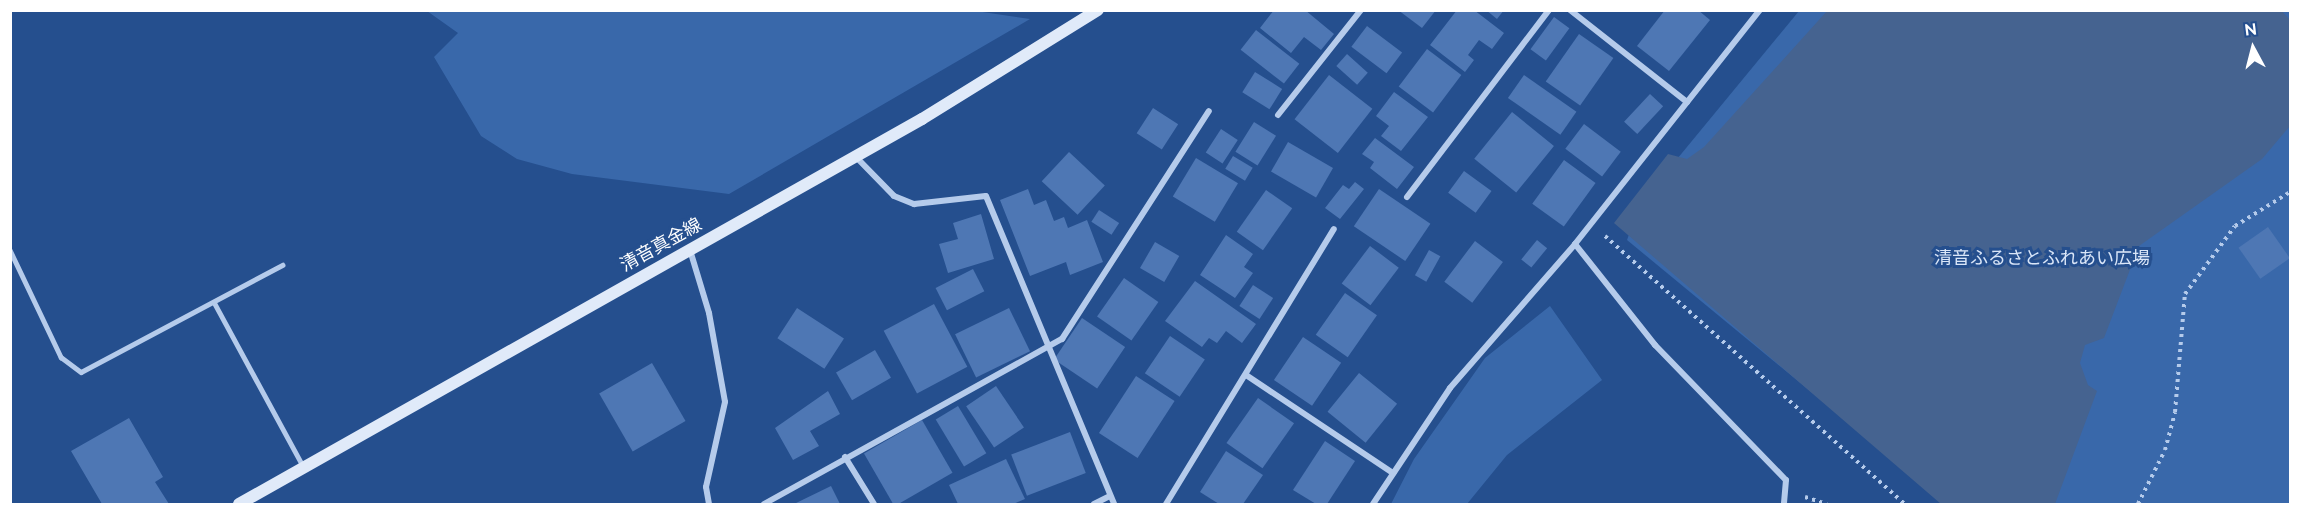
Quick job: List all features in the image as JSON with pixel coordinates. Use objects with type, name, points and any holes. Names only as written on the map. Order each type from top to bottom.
[{"type":"main road","name":"清音真金線","points":[[239,504],[856,156],[1098,10]]},
{"type":"street","points":[[1278,115],[1361,10]]},
{"type":"street","points":[[1407,196],[1549,10]]},
{"type":"street","points":[[1570,10],[1687,102]]},
{"type":"street","points":[[1373,504],[1450,388],[1575,244],[1760,10]]},
{"type":"street","points":[[764,504],[845,457],[1047,352],[1062,339],[1209,111]]},
{"type":"street","points":[[856,156],[894,196],[914,204],[986,196],[1047,352],[1114,504]]},
{"type":"street","points":[[1166,504],[1335,229]]},
{"type":"street","points":[[1575,244],[1655,345],[1786,480],[1784,504]]},
{"type":"street","points":[[690,250],[709,313],[725,402],[706,487],[709,504]]},
{"type":"street","points":[[1246,375],[1393,472]]},
{"type":"street","points":[[845,457],[874,504]]},
{"type":"street","points":[[1094,504],[1110,496]]},
{"type":"lane","points":[[10,250],[61,357],[81,372],[282,265]]},
{"type":"lane","points":[[214,303],[304,468]]},
{"type":"path","points":[[2138,504],[2165,450],[2175,412],[2185,294],[2235,226],[2290,192]]},
{"type":"path","points":[[1591,224],[1905,504]]},
{"type":"path","points":[[1812,499],[1827,504]]},
{"type":"green space","points":[[969,10],[1030,19],[729,194],[572,174],[517,159],[481,136],[434,57],[458,33],[427,11]]},
{"type":"green space","name":"清音ふるさとふれあい広場","points":[[1799,11],[2290,11],[2290,504],[1947,504],[1627,240],[1640,204]]},
{"type":"green space","points":[[1550,306],[1602,380],[1507,455],[1467,504],[1391,504],[1414,459],[1485,358]]},
{"type":"shaded area","name":"清音ふるさとふれあい広場","points":[[2281,10],[2290,20],[2290,126],[2262,159],[2139,246],[2104,338],[2085,345],[2080,363],[2088,385],[2097,391],[2055,504],[1941,504],[1614,223],[1668,154],[1687,159],[1704,147],[1827,11]]},
{"type":"building","points":[[1274,10],[1305,10],[1334,34],[1321,50],[1304,37],[1291,53],[1260,28]]},
{"type":"building","points":[[1398,10],[1436,10],[1422,28]]},
{"type":"building","points":[[1457,10],[1474,10],[1504,33],[1492,49],[1479,40],[1468,55],[1474,60],[1465,72],[1430,45]]},
{"type":"building","points":[[1486,10],[1504,10],[1497,19]]},
{"type":"building","points":[[1665,10],[1698,10],[1710,20],[1669,71],[1637,46]]},
{"type":"building","points":[[1554,17],[1569,28],[1546,61],[1530,49]]},
{"type":"building","points":[[1367,26],[1402,52],[1386,73],[1351,47]]},
{"type":"building","points":[[1256,30],[1299,64],[1284,84],[1241,50]]},
{"type":"building","points":[[1579,34],[1613,58],[1580,106],[1546,82]]},
{"type":"building","points":[[1427,49],[1461,75],[1433,112],[1399,87]]},
{"type":"building","points":[[1347,54],[1368,73],[1357,85],[1336,66]]},
{"type":"building","points":[[1255,72],[1282,89],[1269,109],[1242,92]]},
{"type":"building","points":[[1329,75],[1372,109],[1338,153],[1295,119]]},
{"type":"building","points":[[1524,75],[1576,112],[1560,135],[1508,98]]},
{"type":"building","points":[[1394,92],[1428,117],[1401,151],[1381,136],[1389,126],[1376,116]]},
{"type":"building","points":[[1650,94],[1663,106],[1637,134],[1624,122]]},
{"type":"building","points":[[1153,108],[1178,124],[1162,149],[1137,133]]},
{"type":"building","points":[[1512,112],[1554,146],[1516,193],[1474,159]]},
{"type":"building","points":[[1254,122],[1276,136],[1258,165],[1235,152]]},
{"type":"building","points":[[1584,124],[1621,152],[1602,176],[1565,149]]},
{"type":"building","points":[[1221,129],[1238,140],[1223,163],[1206,152]]},
{"type":"building","points":[[1375,138],[1414,167],[1397,189],[1370,168],[1374,162],[1362,154]]},
{"type":"building","points":[[1288,142],[1333,168],[1316,197],[1271,171]]},
{"type":"building","points":[[1069,152],[1105,185],[1078,215],[1042,181]]},
{"type":"building","points":[[1233,156],[1253,168],[1245,181],[1225,169]]},
{"type":"building","points":[[1196,158],[1238,183],[1215,222],[1173,197]]},
{"type":"building","points":[[1564,160],[1596,183],[1564,227],[1532,204]]},
{"type":"building","points":[[1464,171],[1492,191],[1476,213],[1448,193]]},
{"type":"building","points":[[1355,182],[1364,189],[1340,219],[1325,208],[1343,185],[1349,189]]},
{"type":"building","points":[[1028,189],[1034,205],[1046,200],[1054,221],[1064,217],[1068,228],[1087,220],[1103,262],[1070,275],[1066,262],[1030,276],[1000,200]]},
{"type":"building","points":[[1379,189],[1430,224],[1405,261],[1354,226]]},
{"type":"building","points":[[1266,190],[1292,208],[1263,250],[1237,232]]},
{"type":"building","points":[[1099,210],[1119,223],[1112,235],[1091,222]]},
{"type":"building","points":[[981,214],[994,259],[948,273],[939,244],[958,239],[953,223]]},
{"type":"building","points":[[2268,227],[2290,258],[2260,279],[2239,248]]},
{"type":"building","points":[[1226,235],[1253,254],[1244,267],[1253,273],[1235,298],[1200,275]]},
{"type":"building","points":[[1537,240],[1547,248],[1531,268],[1521,259]]},
{"type":"building","points":[[1475,241],[1503,262],[1472,303],[1444,282]]},
{"type":"building","points":[[1155,242],[1179,256],[1164,282],[1140,268]]},
{"type":"building","points":[[1370,246],[1399,268],[1370,305],[1342,284]]},
{"type":"building","points":[[1429,250],[1440,256],[1426,282],[1415,275]]},
{"type":"building","points":[[973,269],[984,291],[947,310],[936,288]]},
{"type":"building","points":[[1124,278],[1158,302],[1131,341],[1097,317]]},
{"type":"building","points":[[1195,281],[1256,324],[1242,343],[1226,331],[1217,343],[1209,338],[1202,347],[1165,321]]},
{"type":"building","points":[[1253,285],[1273,298],[1260,319],[1239,306]]},
{"type":"building","points":[[1345,293],[1377,315],[1348,357],[1316,335]]},
{"type":"building","points":[[934,304],[967,367],[917,393],[884,331]]},
{"type":"building","points":[[797,308],[844,338],[824,369],[777,338]]},
{"type":"building","points":[[1009,308],[1030,351],[976,377],[955,334]]},
{"type":"building","points":[[1082,318],[1125,347],[1097,389],[1054,359]]},
{"type":"building","points":[[1170,336],[1205,359],[1180,397],[1145,373]]},
{"type":"building","points":[[1303,337],[1341,363],[1312,406],[1274,380]]},
{"type":"building","points":[[875,350],[891,378],[852,400],[836,372]]},
{"type":"building","points":[[652,363],[686,421],[633,452],[599,394]]},
{"type":"building","points":[[1359,373],[1397,404],[1366,443],[1328,412]]},
{"type":"building","points":[[1136,376],[1175,401],[1138,458],[1099,433]]},
{"type":"building","points":[[996,386],[1024,427],[994,448],[966,406]]},
{"type":"building","points":[[828,391],[840,414],[810,431],[819,446],[793,460],[775,428]]},
{"type":"building","points":[[1258,398],[1294,423],[1262,468],[1226,443]]},
{"type":"building","points":[[958,406],[986,453],[964,467],[936,419]]},
{"type":"building","points":[[129,418],[163,477],[155,482],[169,504],[102,504],[71,451]]},
{"type":"building","points":[[922,420],[952,473],[899,504],[893,504],[864,454]]},
{"type":"building","points":[[1070,432],[1086,473],[1027,496],[1011,455]]},
{"type":"building","points":[[1325,441],[1355,461],[1327,504],[1316,504],[1293,490]]},
{"type":"building","points":[[1226,451],[1263,475],[1243,504],[1219,504],[1200,492]]},
{"type":"building","points":[[1006,459],[1025,499],[1013,504],[958,504],[949,485]]},
{"type":"building","points":[[831,486],[840,504],[794,504]]}]
